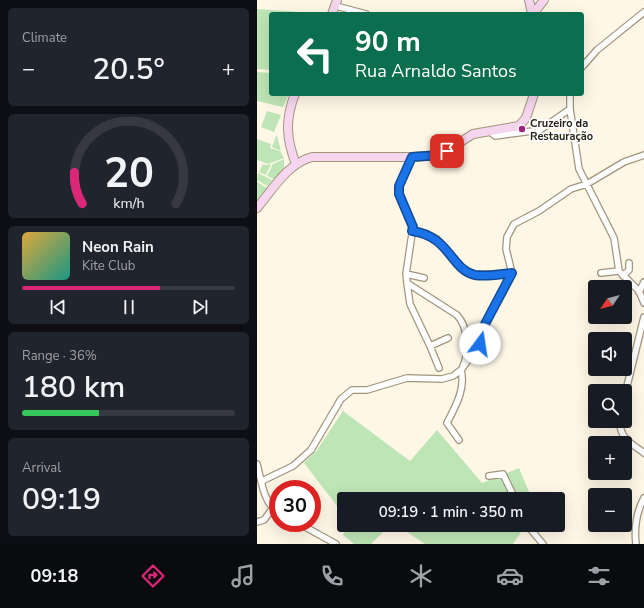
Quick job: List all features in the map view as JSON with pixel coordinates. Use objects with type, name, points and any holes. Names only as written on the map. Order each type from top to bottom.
[{"type":"main road","points":[[529,0],[532,12]]},
{"type":"main road","points":[[535,12],[544,0]]},
{"type":"main road","points":[[294,96],[287,119],[287,129],[291,152],[296,164]]},
{"type":"main road","points":[[257,208],[285,174],[296,164],[312,157],[412,157],[440,155],[467,137],[519,126],[526,118],[533,96]]},
{"type":"street","points":[[337,3],[361,12]]},
{"type":"street","points":[[584,65],[597,50],[644,12]]},
{"type":"street","points":[[570,96],[570,109],[579,169],[614,238],[621,274],[639,292],[644,303]]},
{"type":"street","points":[[492,131],[495,136],[540,130],[570,109]]},
{"type":"street","points":[[262,482],[293,466],[311,450],[341,399],[352,390],[367,390],[407,378],[442,379],[453,376],[461,370],[480,344],[485,324],[512,273],[506,249],[507,237],[514,224],[539,211],[571,189],[587,184],[624,162],[644,155]]},
{"type":"street","points":[[412,157],[399,186],[399,194],[413,227],[406,274],[407,283],[410,304],[439,368]]},
{"type":"street","points":[[412,231],[421,232],[437,239],[462,268],[475,275],[512,273]]},
{"type":"street","points":[[601,273],[621,274],[629,270],[629,263]]},
{"type":"street","points":[[406,274],[424,278]]},
{"type":"street","points":[[639,292],[644,282]]},
{"type":"street","points":[[407,283],[457,314],[463,322],[467,349],[465,361],[461,370],[464,380],[459,400],[447,424],[459,440]]},
{"type":"street","points":[[627,384],[644,317]]},
{"type":"street","points":[[430,346],[448,338]]},
{"type":"street","points":[[621,428],[624,438],[644,453]]},
{"type":"street","points":[[257,464],[269,501]]},
{"type":"street","points":[[489,476],[503,474],[512,492]]},
{"type":"street","points":[[636,544],[635,526],[637,513],[644,498]]},
{"type":"street","points":[[257,522],[264,520],[269,513]]},
{"type":"street","points":[[314,532],[336,544]]},
{"type":"street","points":[[533,532],[543,544]]},
{"type":"green space","points":[[257,9],[301,12],[269,12],[269,70],[257,69]]},
{"type":"green space","points":[[257,72],[269,73],[269,96],[288,96],[283,107],[257,101]]},
{"type":"green space","points":[[267,111],[281,115],[274,132],[261,127]]},
{"type":"green space","points":[[277,136],[281,151],[272,147]]},
{"type":"green space","points":[[257,139],[271,144],[270,148],[280,151],[284,158],[268,164],[257,160]]},
{"type":"green space","points":[[284,159],[284,168],[274,179],[267,176],[273,164]]},
{"type":"green space","points":[[263,164],[271,164],[266,175],[259,172]]},
{"type":"green space","points":[[258,173],[272,180],[267,186],[257,180]]},
{"type":"green space","points":[[257,182],[267,188],[257,201]]},
{"type":"green space","points":[[343,411],[410,461],[437,430],[482,483],[519,468],[529,492],[337,492],[337,506],[321,485],[321,480],[317,480],[304,463],[317,450]]},
{"type":"green space","points":[[344,532],[383,532],[371,544],[354,544],[343,535]]},
{"type":"green space","points":[[407,532],[521,532],[513,544],[425,544]]},
{"type":"place","name":"Cruzeiro da Restauração","points":[[522,129]]},
{"type":"route","points":[[447,151],[440,155],[412,157],[399,186],[399,194],[413,227],[412,231],[421,232],[437,239],[449,251],[462,268],[475,275],[512,273],[485,324],[480,344]]}]
